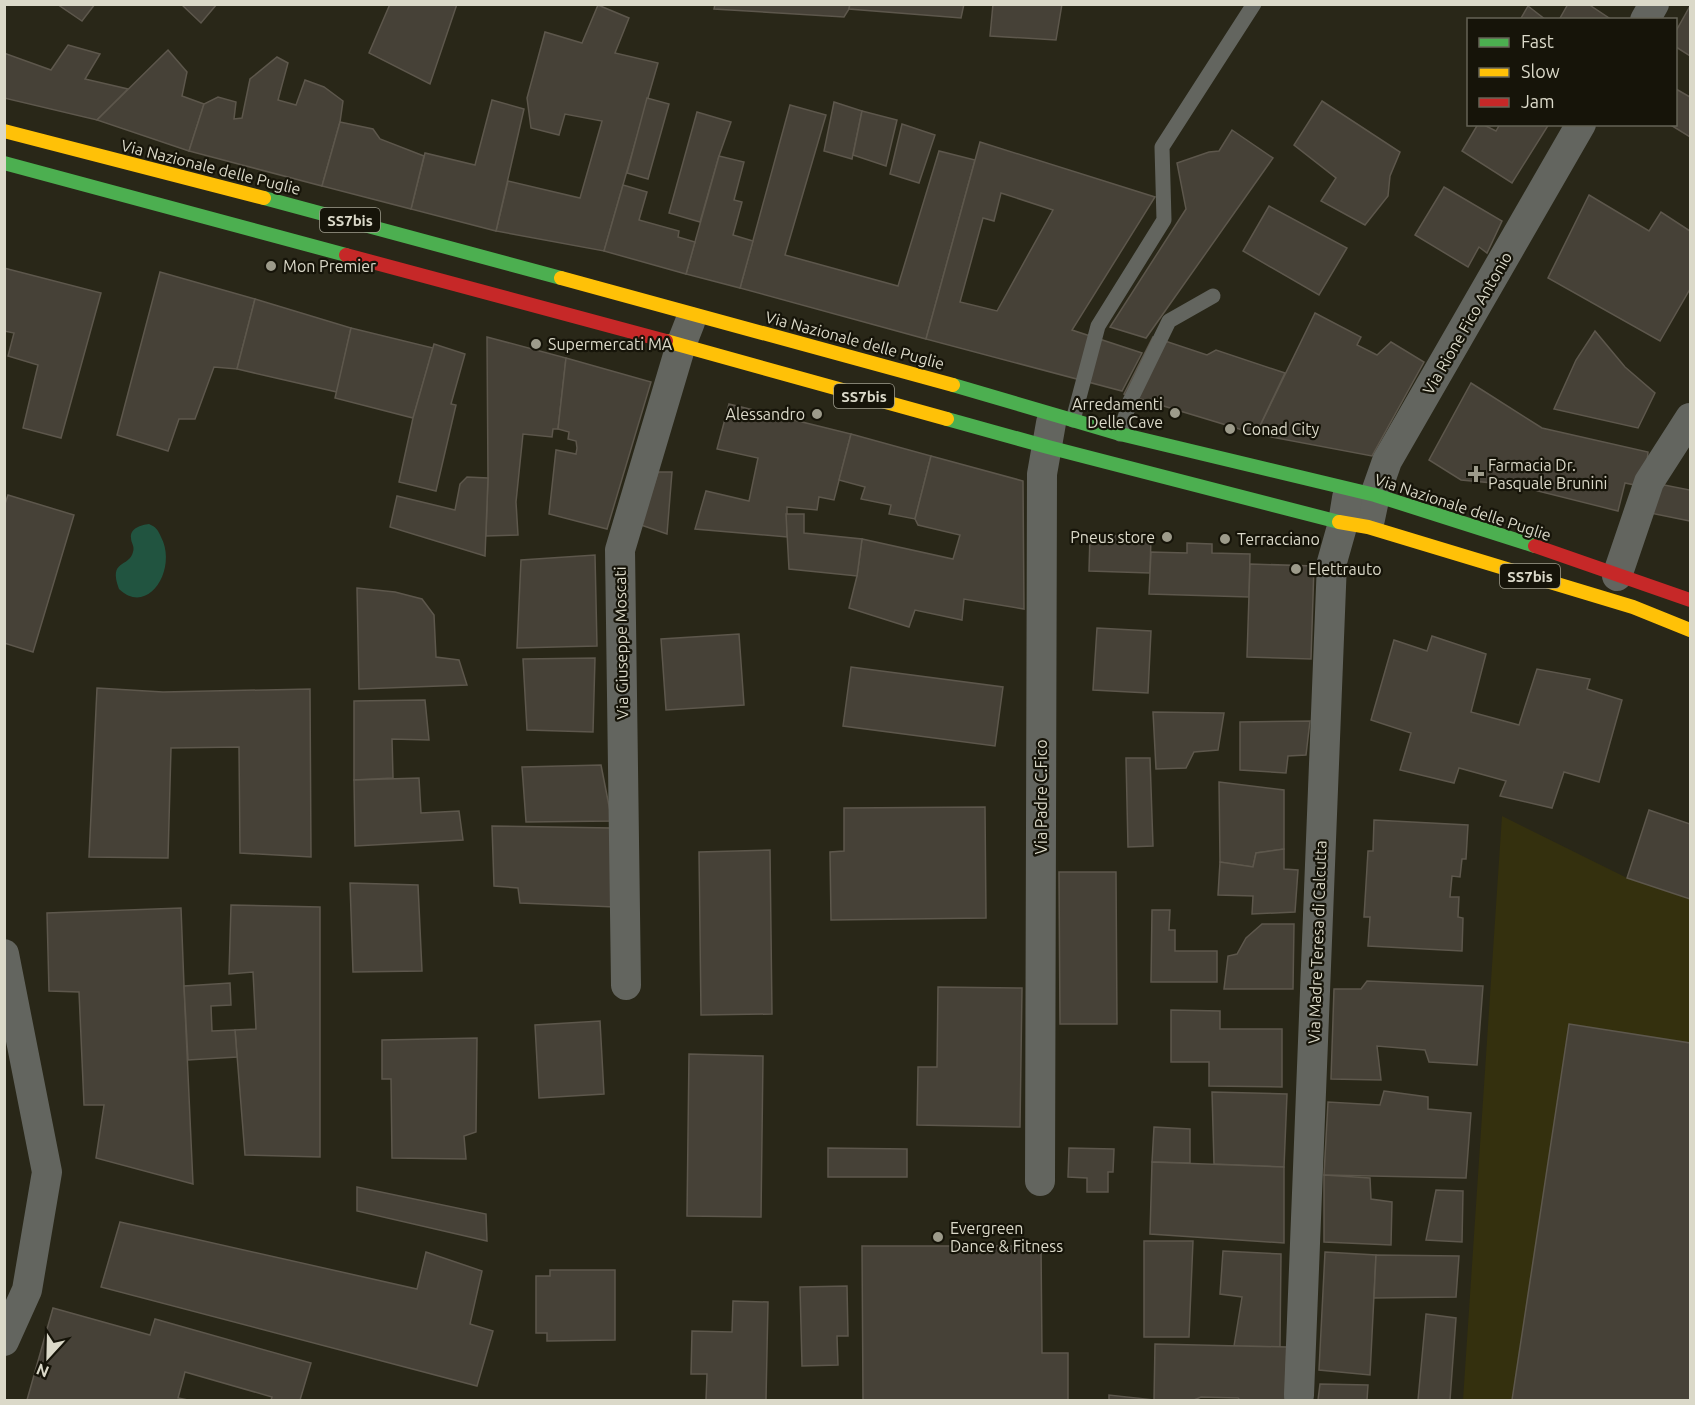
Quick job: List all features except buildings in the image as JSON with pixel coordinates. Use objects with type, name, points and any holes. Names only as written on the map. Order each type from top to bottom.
[{"type":"main road","name":"Via Nazionale delle Puglie","points":[[4,131],[295,206],[932,378],[1120,434],[1362,493],[1505,536],[1690,600]]},
{"type":"main road","name":"SS7bis","points":[[4,163],[681,345],[1048,447],[1356,525],[1634,607],[1690,630]]},
{"type":"street","points":[[1646,18],[1654,4]]},
{"type":"street","name":"Via Rione Fico Antonio","points":[[1356,525],[1362,493],[1387,461],[1580,126]]},
{"type":"street","name":"Via Giuseppe Moscati","points":[[626,985],[620,550],[681,345],[694,314]]},
{"type":"street","name":"Via Padre C.Fico","points":[[1040,1181],[1042,474],[1048,447],[1063,418]]},
{"type":"street","points":[[1617,576],[1649,483],[1690,418]]},
{"type":"street","name":"Via Madre Teresa di Calcutta","points":[[1299,1395],[1332,562],[1356,525]]},
{"type":"street","points":[[4,954],[47,1172],[27,1290],[4,1341]]},
{"type":"lane","points":[[1063,418],[1098,326],[1164,220],[1162,147],[1254,4]]},
{"type":"lane","points":[[1120,434],[1130,400],[1169,321],[1213,296]]},
{"type":"shaded area","points":[[149,524],[158,531],[165,550],[166,563],[163,575],[150,593],[140,597],[130,596],[119,589],[116,573],[120,565],[131,557],[134,548],[131,535],[134,529]]},
{"type":"shaded area","points":[[1502,816],[1627,878],[1690,899],[1690,1400],[1463,1400]]},
{"type":"traffic: fast","points":[[4,163],[346,255]]},
{"type":"traffic: fast","points":[[264,198],[561,278]]},
{"type":"traffic: fast","points":[[953,385],[1120,434],[1375,495],[1535,546]]},
{"type":"traffic: fast","points":[[947,419],[1339,522]]},
{"type":"traffic: slow","points":[[4,131],[264,198]]},
{"type":"traffic: slow","points":[[561,278],[953,385]]},
{"type":"traffic: slow","points":[[666,341],[947,419]]},
{"type":"traffic: slow","points":[[1339,522],[1368,527],[1633,607],[1690,630]]},
{"type":"traffic: jam","points":[[346,255],[666,341]]},
{"type":"traffic: jam","points":[[1535,546],[1690,600]]},
{"type":"place","name":"Mon Premier","points":[[271,266]]},
{"type":"place","name":"Supermercati MA","points":[[536,344]]},
{"type":"place","name":"Arredamenti Delle Cave","points":[[1175,413]]},
{"type":"place","name":"Alessandro","points":[[817,414]]},
{"type":"place","name":"Conad City","points":[[1230,429]]},
{"type":"place","name":"Farmacia Dr. Pasquale Brunini","points":[[1476,474]]},
{"type":"place","name":"Pneus store","points":[[1167,537]]},
{"type":"place","name":"Terracciano","points":[[1225,539]]},
{"type":"place","name":"Elettrauto","points":[[1296,569]]},
{"type":"place","name":"Evergreen Dance & Fitness","points":[[938,1237]]}]
